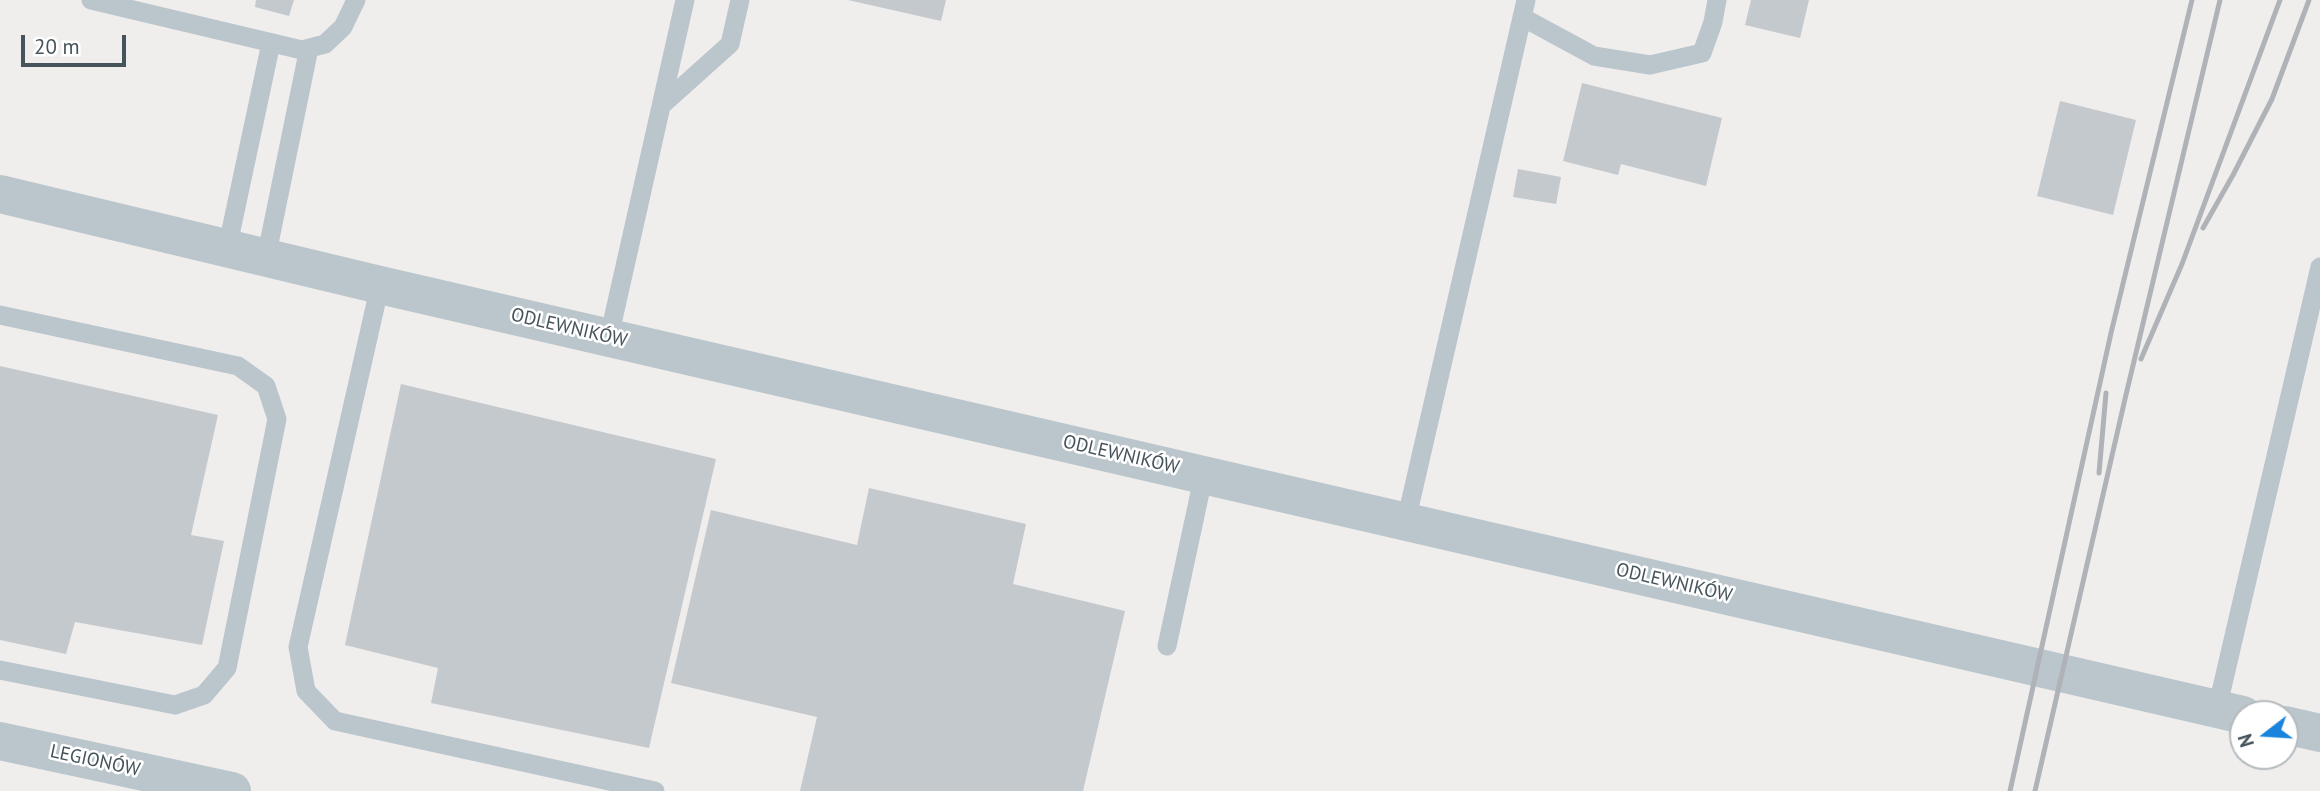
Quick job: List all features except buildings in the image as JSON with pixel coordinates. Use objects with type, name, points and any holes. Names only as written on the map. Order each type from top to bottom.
[{"type":"street","name":"ODLEWNIKÓW","points":[[0,194],[380,285],[2229,712]]},
{"type":"street","points":[[2299,728],[2320,733]]},
{"type":"street","name":"LEGIONÓW","points":[[0,741],[232,791]]},
{"type":"lane","points":[[91,0],[302,50],[324,44],[343,27],[356,0]]},
{"type":"lane","points":[[609,337],[685,0]]},
{"type":"lane","points":[[662,105],[730,44],[740,0]]},
{"type":"lane","points":[[1406,521],[1524,9],[1594,56],[1650,65],[1702,53],[1713,22],[1717,0]]},
{"type":"lane","points":[[227,249],[271,43]]},
{"type":"lane","points":[[266,258],[309,48]]},
{"type":"lane","points":[[2232,700],[2320,267]]},
{"type":"lane","points":[[380,285],[298,647],[306,691],[335,722],[655,791]]},
{"type":"lane","points":[[0,315],[238,366],[266,386],[277,419],[227,668],[204,695],[175,705],[0,670]]},
{"type":"lane","points":[[1167,646],[1204,474]]},
{"type":"railway","points":[[2010,791],[2111,333],[2192,0]]},
{"type":"railway","points":[[2035,791],[2220,0]]},
{"type":"railway","points":[[2141,359],[2182,264],[2280,0]]},
{"type":"railway","points":[[2203,228],[2272,99],[2309,0]]},
{"type":"railway","points":[[2099,473],[2106,393]]}]
